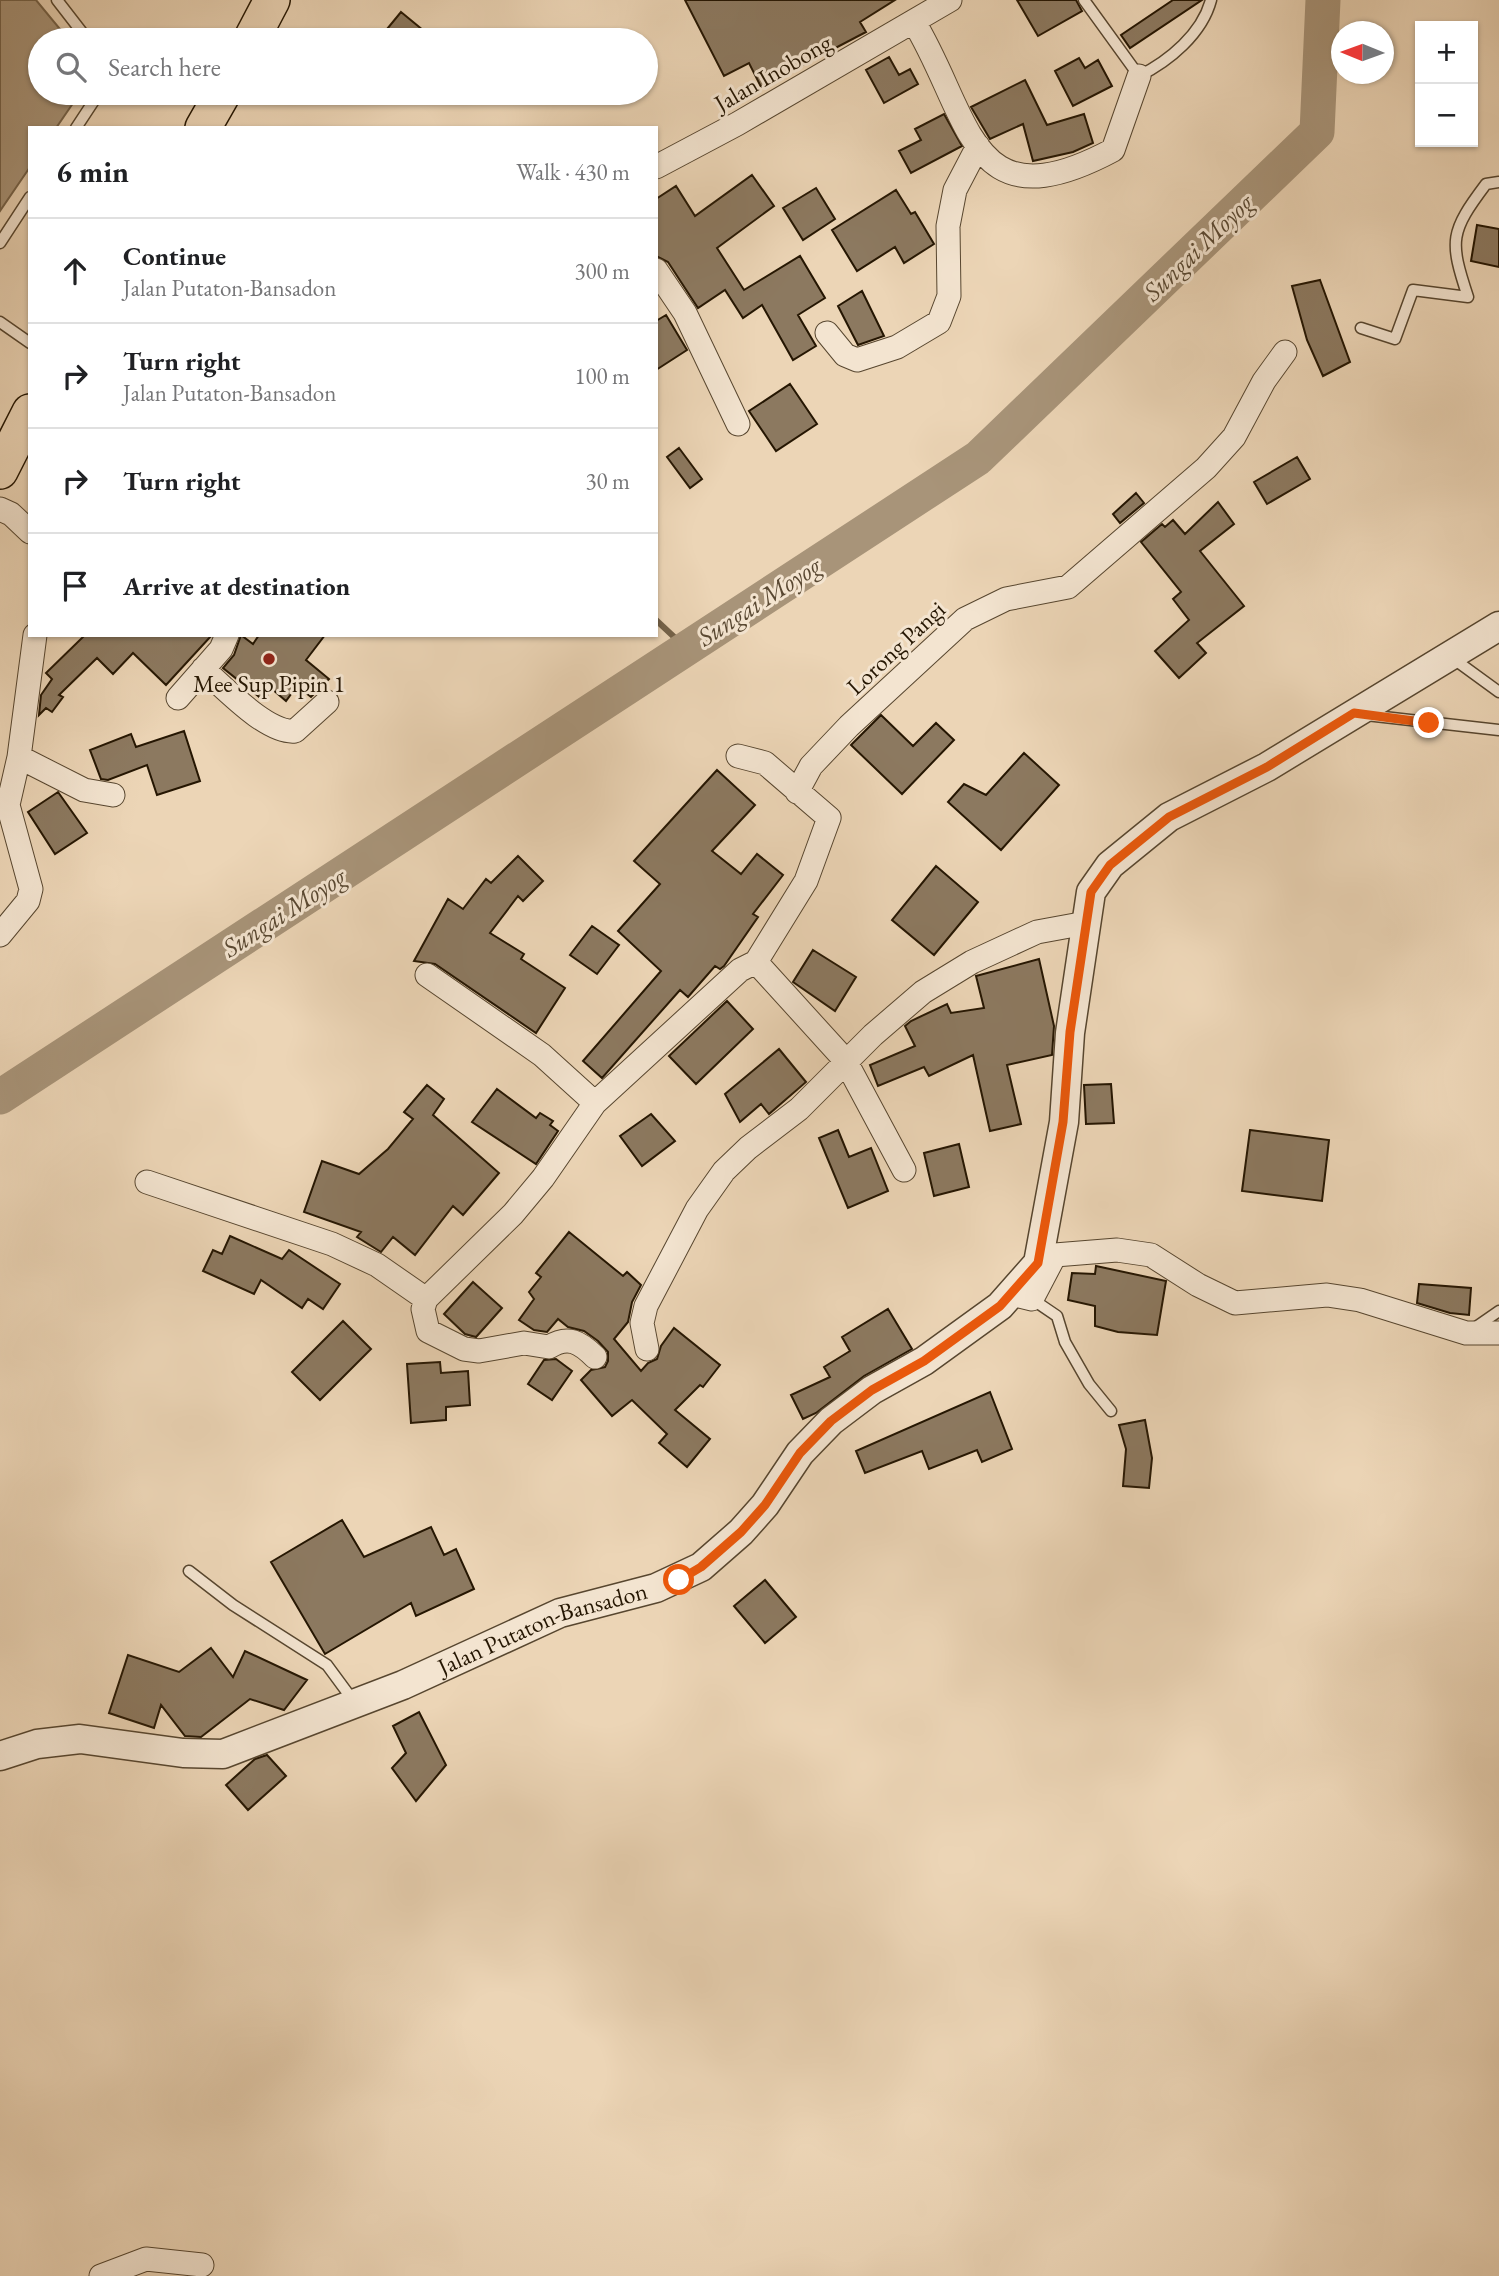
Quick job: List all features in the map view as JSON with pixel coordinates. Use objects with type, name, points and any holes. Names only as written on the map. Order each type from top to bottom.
[{"type":"main road","points":[[257,28],[272,0]]},
{"type":"main road","points":[[204,126],[216,105]]},
{"type":"main road","points":[[0,471],[28,416]]},
{"type":"street","name":"Jalan Inobong","points":[[658,166],[748,118],[950,0]]},
{"type":"street","points":[[914,22],[938,67],[962,126],[978,146],[1003,169],[1025,178],[1083,167],[1114,150],[1139,76]]},
{"type":"street","points":[[827,333],[845,355],[857,360],[897,347],[939,322],[949,296],[948,226],[955,190],[978,146]]},
{"type":"street","points":[[658,273],[685,313],[738,424]]},
{"type":"street","name":"Lorong Pangi","points":[[797,792],[811,766],[849,726],[965,619],[1006,598],[1068,587],[1206,468],[1234,438],[1264,381],[1285,352]]},
{"type":"street","points":[[0,509],[20,521],[28,530]]},
{"type":"street","name":"Jalan Putaton-Bansadon","points":[[0,1756],[37,1744],[80,1739],[183,1753],[223,1754],[355,1703],[560,1614],[656,1588],[701,1567],[749,1523],[800,1453],[831,1421],[872,1390],[924,1361],[1000,1306],[1022,1296],[1038,1263],[1063,1122],[1070,1032],[1091,892],[1110,865],[1169,817],[1267,767],[1499,626]]},
{"type":"street","points":[[0,935],[28,901],[31,889],[8,805],[19,757],[35,637]]},
{"type":"street","points":[[178,698],[221,649],[226,637]]},
{"type":"street","points":[[204,670],[264,720],[283,731],[295,731],[327,702]]},
{"type":"street","points":[[595,1357],[585,1347],[569,1339],[560,1340],[549,1347],[524,1343],[479,1351],[464,1349],[428,1331],[423,1309],[426,1299],[483,1246],[528,1196],[595,1103],[740,970],[756,962],[806,881],[829,818],[765,763],[738,756]]},
{"type":"street","points":[[19,757],[84,790],[113,795]]},
{"type":"street","points":[[648,1349],[642,1323],[646,1306],[662,1271],[711,1188],[748,1147],[799,1109],[845,1060],[947,975],[1037,932],[1086,923]]},
{"type":"street","points":[[756,962],[845,1060],[904,1170]]},
{"type":"street","points":[[426,975],[542,1055],[595,1103]]},
{"type":"street","points":[[147,1182],[332,1244],[377,1265],[426,1299]]},
{"type":"street","points":[[1022,1296],[1055,1255],[1117,1250],[1151,1255],[1198,1285],[1235,1303],[1327,1295],[1360,1300],[1466,1333],[1499,1333]]},
{"type":"street","points":[[101,2276],[146,2259],[202,2265]]},
{"type":"lane","points":[[57,0],[79,28]]},
{"type":"lane","points":[[1084,0],[1139,76],[1162,64],[1182,45],[1200,24],[1211,0]]},
{"type":"lane","points":[[77,126],[91,105]]},
{"type":"lane","points":[[1361,328],[1395,339],[1413,290],[1468,298],[1455,257],[1459,219],[1486,184],[1499,182]]},
{"type":"lane","points":[[0,243],[28,200]]},
{"type":"lane","points":[[0,322],[28,342]]},
{"type":"lane","points":[[1448,655],[1499,692]]},
{"type":"lane","points":[[1354,713],[1499,730]]},
{"type":"lane","points":[[1022,1296],[1056,1316],[1065,1342],[1089,1384],[1111,1411]]},
{"type":"lane","points":[[1466,1333],[1499,1311]]},
{"type":"lane","points":[[189,1571],[233,1605],[327,1665],[355,1703]]},
{"type":"shaded area","points":[[0,0],[36,0],[59,28],[28,28],[28,105],[72,105],[57,126],[28,126],[28,170],[0,211]]},
{"type":"building","points":[[685,0],[895,0],[860,22],[866,32],[761,87],[749,63],[724,76]]},
{"type":"building","points":[[1017,0],[1076,0],[1082,11],[1038,36]]},
{"type":"building","points":[[1173,0],[1202,0],[1130,48],[1121,35]]},
{"type":"building","points":[[401,12],[420,28],[388,28]]},
{"type":"building","points":[[889,57],[899,75],[910,69],[918,84],[884,103],[866,70]]},
{"type":"building","points":[[1079,58],[1085,68],[1098,60],[1112,86],[1073,106],[1055,71]]},
{"type":"building","points":[[1025,80],[1047,125],[1084,114],[1093,143],[1073,152],[1033,161],[1023,124],[990,139],[971,107]]},
{"type":"building","points":[[944,114],[962,146],[911,173],[899,151],[921,140],[915,129]]},
{"type":"building","points":[[752,175],[774,206],[717,248],[744,290],[800,256],[825,298],[798,315],[816,346],[793,360],[762,305],[743,318],[725,290],[698,308],[668,262],[658,257],[658,198],[676,186],[695,216]]},
{"type":"building","points":[[816,188],[835,219],[803,240],[783,208]]},
{"type":"building","points":[[896,190],[911,214],[915,212],[934,244],[904,263],[895,247],[857,271],[832,230]]},
{"type":"building","points":[[1477,225],[1499,229],[1499,267],[1471,261]]},
{"type":"building","points":[[1320,280],[1350,362],[1323,376],[1307,340],[1292,286]]},
{"type":"building","points":[[862,291],[884,336],[858,345],[838,306]]},
{"type":"building","points":[[666,315],[687,350],[658,369],[658,320]]},
{"type":"building","points":[[790,384],[817,424],[776,451],[749,411]]},
{"type":"building","points":[[679,448],[702,479],[690,488],[667,457]]},
{"type":"building","points":[[1297,457],[1310,479],[1267,504],[1254,482]]},
{"type":"building","points":[[1136,493],[1144,503],[1120,523],[1113,514]]},
{"type":"building","points":[[1218,502],[1234,524],[1200,551],[1244,606],[1197,643],[1206,653],[1179,678],[1155,651],[1189,620],[1173,599],[1181,592],[1141,542],[1162,524],[1165,527],[1173,520],[1185,534]]},
{"type":"building","points":[[83,637],[210,637],[166,685],[133,653],[113,674],[97,658],[59,695],[63,697],[52,712],[46,708],[39,715],[41,695],[52,679],[46,673]]},
{"type":"building","points":[[240,637],[253,644],[258,637],[323,637],[306,660],[329,679],[311,697],[297,686],[286,701],[272,689],[263,700],[223,668],[234,655]]},
{"type":"building","points":[[881,715],[913,746],[936,723],[954,740],[902,794],[851,745]]},
{"type":"building","points":[[184,731],[200,781],[157,795],[147,765],[108,780],[101,779],[90,750],[131,734],[136,747]]},
{"type":"building","points":[[1024,753],[1059,785],[1001,850],[948,802],[964,784],[986,795]]},
{"type":"building","points":[[717,770],[755,805],[712,851],[741,874],[757,854],[783,875],[753,914],[758,917],[724,966],[720,969],[715,966],[688,997],[680,990],[602,1078],[583,1061],[661,971],[618,931],[660,884],[634,861]]},
{"type":"building","points":[[58,792],[87,833],[55,854],[28,812]]},
{"type":"building","points":[[518,856],[543,881],[523,901],[518,896],[490,933],[524,954],[521,959],[565,988],[536,1033],[435,964],[414,961],[448,899],[463,909],[486,879],[491,883]]},
{"type":"building","points":[[936,866],[978,902],[934,955],[892,920]]},
{"type":"building","points":[[592,926],[619,945],[597,974],[570,955]]},
{"type":"building","points":[[813,950],[856,977],[835,1011],[793,982]]},
{"type":"building","points":[[1039,959],[1054,1026],[1052,1055],[1007,1065],[1021,1124],[990,1131],[973,1055],[929,1076],[924,1067],[878,1086],[870,1065],[915,1046],[905,1026],[911,1021],[947,1004],[951,1013],[984,1008],[976,976]]},
{"type":"building","points":[[727,1001],[753,1029],[696,1084],[669,1056]]},
{"type":"building","points":[[779,1049],[806,1082],[769,1114],[761,1104],[740,1122],[725,1094]]},
{"type":"building","points":[[1111,1084],[1114,1123],[1086,1124],[1084,1085]]},
{"type":"building","points":[[427,1085],[444,1099],[433,1115],[499,1173],[463,1215],[453,1206],[415,1255],[393,1237],[381,1252],[357,1237],[361,1232],[304,1212],[322,1161],[359,1174],[388,1149],[413,1119],[404,1112]]},
{"type":"building","points":[[497,1089],[536,1118],[540,1113],[553,1121],[550,1125],[558,1131],[536,1164],[472,1122]]},
{"type":"building","points":[[651,1114],[675,1141],[642,1166],[620,1136]]},
{"type":"building","points":[[838,1130],[849,1157],[871,1148],[888,1191],[848,1208],[819,1138]]},
{"type":"building","points":[[1250,1130],[1329,1140],[1322,1201],[1242,1191]]},
{"type":"building","points":[[959,1144],[969,1187],[934,1196],[924,1153]]},
{"type":"building","points":[[569,1232],[623,1276],[627,1272],[641,1285],[632,1302],[628,1322],[614,1339],[641,1371],[648,1363],[657,1359],[661,1346],[674,1328],[720,1365],[703,1387],[700,1385],[675,1410],[710,1439],[687,1467],[659,1443],[667,1434],[632,1400],[612,1416],[581,1380],[591,1370],[605,1367],[608,1361],[608,1352],[598,1341],[584,1331],[568,1327],[558,1319],[547,1332],[534,1330],[519,1320],[534,1299],[529,1292],[541,1277],[536,1273]]},
{"type":"building","points":[[230,1236],[282,1259],[289,1250],[340,1284],[323,1309],[308,1299],[302,1308],[261,1280],[254,1294],[203,1271],[213,1250],[222,1254]]},
{"type":"building","points":[[1096,1266],[1166,1281],[1157,1335],[1118,1332],[1095,1326],[1095,1306],[1068,1300],[1072,1273],[1095,1274]]},
{"type":"building","points":[[473,1282],[502,1308],[476,1337],[465,1334],[444,1314]]},
{"type":"building","points":[[1419,1284],[1471,1288],[1469,1315],[1450,1313],[1417,1303]]},
{"type":"building","points":[[888,1309],[912,1349],[864,1376],[816,1413],[803,1419],[791,1395],[830,1377],[824,1367],[850,1351],[842,1337]]},
{"type":"building","points":[[343,1321],[371,1349],[320,1400],[292,1372]]},
{"type":"building","points":[[556,1359],[572,1371],[552,1400],[528,1384],[544,1360]]},
{"type":"building","points":[[440,1362],[441,1373],[468,1371],[470,1405],[446,1407],[446,1420],[411,1423],[407,1364]]},
{"type":"building","points":[[990,1392],[1012,1449],[982,1462],[977,1450],[929,1469],[922,1451],[865,1473],[856,1451]]},
{"type":"building","points":[[1145,1420],[1152,1458],[1149,1488],[1123,1486],[1126,1449],[1119,1425]]},
{"type":"building","points":[[342,1520],[364,1557],[431,1527],[444,1555],[456,1549],[474,1589],[416,1616],[411,1603],[325,1654],[271,1562]]},
{"type":"building","points":[[765,1580],[796,1617],[765,1643],[734,1606]]},
{"type":"building","points":[[211,1648],[233,1677],[245,1651],[307,1680],[284,1710],[250,1699],[201,1737],[185,1736],[161,1705],[154,1728],[109,1713],[128,1655],[179,1672]]},
{"type":"building","points":[[419,1712],[446,1765],[416,1801],[392,1768],[406,1753],[393,1726]]},
{"type":"building","points":[[267,1755],[286,1776],[248,1810],[226,1785],[255,1759]]},
{"type":"waterway","name":"Sungai Moyog","points":[[0,1097],[978,458],[1317,132],[1323,0]]},
{"type":"waterway","points":[[658,622],[688,650]]},
{"type":"place","name":"Mee Sup Pipin 1","points":[[269,659]]},
{"type":"route","points":[[679,1580],[701,1567],[741,1532],[765,1505],[800,1453],[831,1421],[872,1390],[924,1361],[1000,1306],[1038,1263],[1063,1122],[1070,1032],[1091,892],[1110,865],[1169,817],[1267,767],[1354,713],[1429,723]]}]
